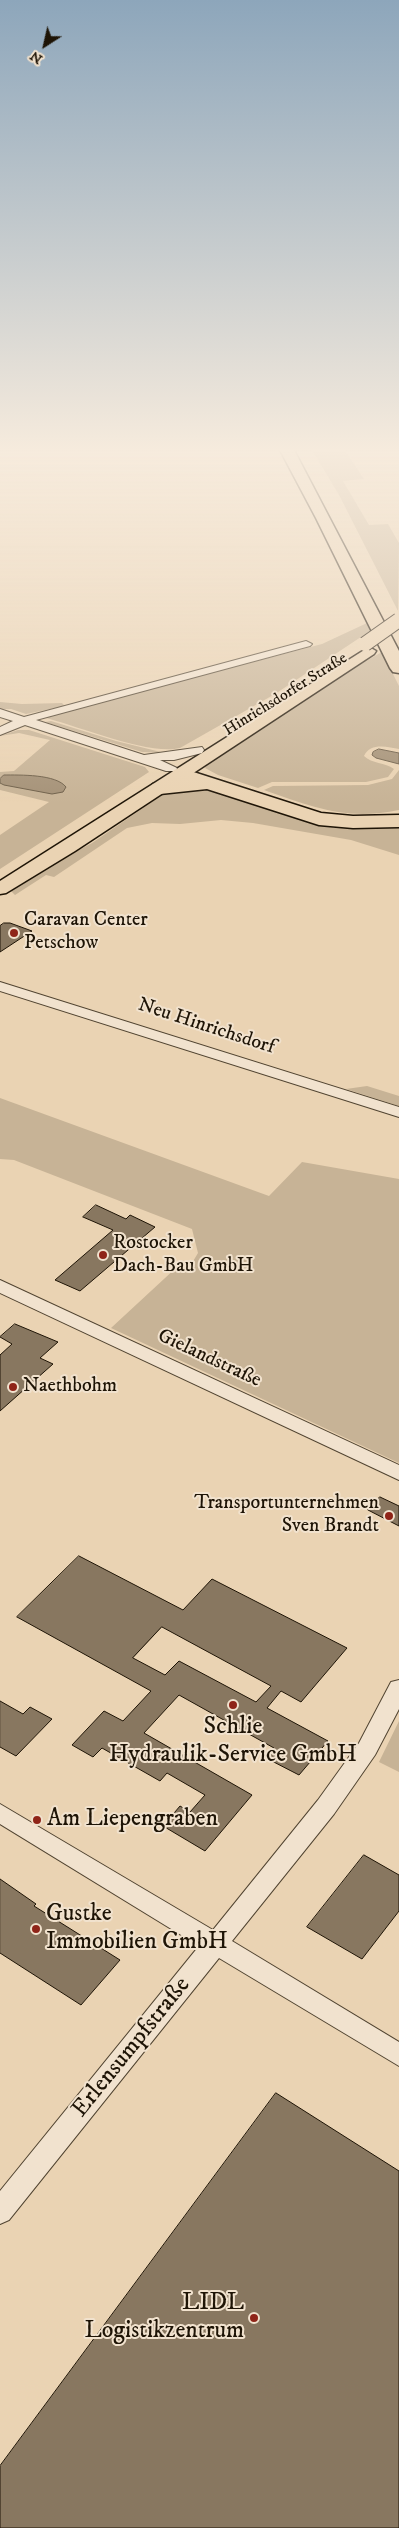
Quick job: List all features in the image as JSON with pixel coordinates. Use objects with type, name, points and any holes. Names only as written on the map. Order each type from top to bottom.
[{"type":"highway","points":[[348,568],[399,668]]},
{"type":"highway","points":[[365,568],[399,634]]},
{"type":"highway","points":[[180,771],[216,786],[320,819],[352,822],[399,821]]},
{"type":"highway","points":[[180,771],[327,814],[361,817],[399,812]]},
{"type":"highway","points":[[160,788],[188,784],[216,786]]},
{"type":"main road","name":"Hinrichsdorfer Straße","points":[[180,771],[367,648],[399,620]]},
{"type":"main road","name":"Hinrichsdorfer Straße","points":[[180,771],[198,750],[399,630]]},
{"type":"main road","points":[[0,889],[160,788],[180,771]]},
{"type":"main road","points":[[0,878],[180,771]]},
{"type":"street","points":[[0,731],[36,716],[306,644]]},
{"type":"street","points":[[0,713],[180,771]]},
{"type":"street","points":[[0,717],[24,722]]},
{"type":"street","points":[[136,757],[171,756],[198,750]]},
{"type":"street","name":"Neu Hinrichsdorf","points":[[0,986],[399,1112]]},
{"type":"street","name":"Gielandstraße","points":[[0,1286],[399,1473]]},
{"type":"street","name":"Erlensumpfstraße","points":[[0,2211],[352,1774],[399,1688]]},
{"type":"street","points":[[0,1812],[399,2055]]},
{"type":"shaded area","points":[[376,568],[399,568],[398,611]]},
{"type":"shaded area","points":[[367,623],[370,631],[275,694],[180,748],[150,748],[132,744],[42,717],[322,644]]},
{"type":"shaded area","points":[[382,652],[399,686],[399,749],[375,747],[370,749],[364,756],[367,759],[394,769],[388,777],[366,782],[272,782],[258,788],[218,775],[205,768],[207,763],[362,660],[366,661]]},
{"type":"shaded area","points":[[0,702],[22,704],[62,703],[65,706],[26,714],[11,709],[0,709]]},
{"type":"shaded area","points":[[51,721],[116,741],[165,753],[142,752],[45,722]]},
{"type":"shaded area","points":[[18,730],[29,730],[145,767],[149,772],[0,869],[0,835],[49,802],[0,790],[0,772],[14,771],[50,740],[19,733],[0,736]]},
{"type":"shaded area","points":[[379,749],[399,753],[399,764],[376,758],[372,755],[373,752]]},
{"type":"shaded area","points":[[399,770],[399,810],[380,813],[346,813],[314,807],[264,790],[273,786],[368,785],[392,779]]},
{"type":"shaded area","points":[[4,775],[46,777],[66,787],[63,792],[52,794],[4,785],[0,783],[0,779]]},
{"type":"shaded area","points":[[211,788],[294,817],[399,823],[399,855],[351,840],[253,823],[221,820],[180,824],[152,823],[127,828],[54,877],[46,875],[15,895],[8,888],[92,843],[165,793]]},
{"type":"shaded area","points":[[367,1086],[399,1096],[399,1106],[346,1089]]},
{"type":"shaded area","points":[[0,1098],[269,1196],[302,1162],[399,1179],[399,1463],[111,1328],[178,1266],[192,1263],[198,1253],[192,1229],[14,1160],[0,1159]]},
{"type":"shaded area","points":[[399,1721],[399,1772],[379,1762]]},
{"type":"building","name":"Caravan Center Petschow","points":[[4,923],[10,923],[32,931],[0,952],[0,926]]},
{"type":"building","name":"Rostocker Dach-Bau GmbH","points":[[96,1205],[126,1219],[130,1215],[155,1227],[80,1291],[55,1280],[113,1230],[83,1217]]},
{"type":"building","name":"Naethbohm","points":[[15,1324],[58,1342],[40,1358],[53,1364],[0,1411],[0,1355],[12,1344],[0,1337]]},
{"type":"building","name":"Transportunternehmen Sven Brandt","points":[[380,1497],[399,1506],[399,1526],[368,1510]]},
{"type":"building","name":"Schlie Hydraulik-Service GmbH","points":[[79,1556],[183,1610],[212,1579],[347,1648],[301,1702],[281,1691],[267,1708],[328,1741],[299,1775],[266,1758],[274,1748],[179,1695],[144,1733],[252,1795],[205,1851],[163,1826],[180,1806],[190,1812],[205,1795],[167,1773],[160,1781],[102,1748],[93,1757],[72,1745],[104,1711],[123,1721],[151,1691],[17,1617]],"holes":[[[162,1627],[271,1686],[256,1702],[179,1661],[165,1675],[133,1658]]]},
{"type":"building","points":[[0,1701],[23,1714],[30,1707],[52,1719],[16,1756],[0,1747]]},
{"type":"building","points":[[364,1855],[399,1875],[399,1911],[362,1959],[307,1927]]},
{"type":"building","name":"Gustke Immobilien GmbH","points":[[0,1879],[36,1904],[34,1906],[120,1960],[81,2005],[0,1953]]},
{"type":"building","name":"LIDL Logistikzentrum","points":[[276,2093],[399,2171],[399,2528],[0,2528],[0,2466]]},
{"type":"place","name":"Caravan Center Petschow","points":[[14,933]]},
{"type":"place","name":"Rostocker Dach-Bau GmbH","points":[[103,1255]]},
{"type":"place","name":"Naethbohm","points":[[13,1387]]},
{"type":"place","name":"Transportunternehmen Sven Brandt","points":[[389,1516]]},
{"type":"place","name":"Schlie Hydraulik-Service GmbH","points":[[233,1705]]},
{"type":"place","name":"Am Liepengraben","points":[[37,1820]]},
{"type":"place","name":"Gustke Immobilien GmbH","points":[[36,1929]]},
{"type":"place","name":"LIDL Logistikzentrum","points":[[254,2318]]}]
